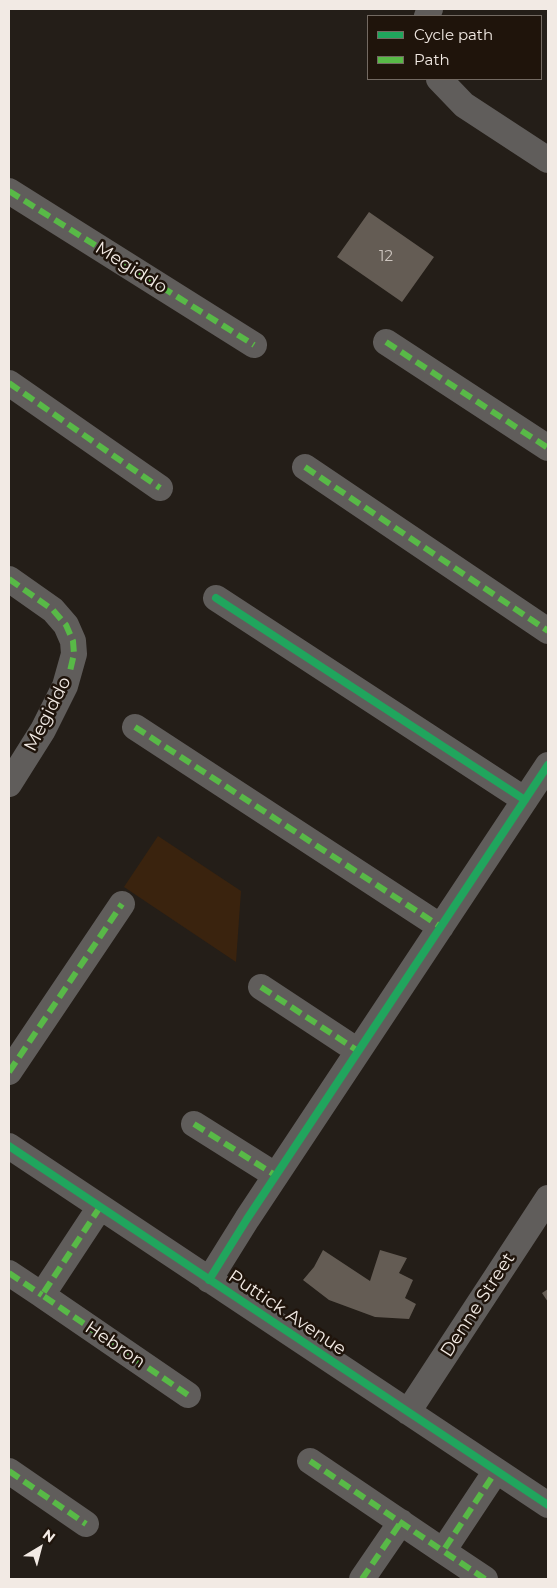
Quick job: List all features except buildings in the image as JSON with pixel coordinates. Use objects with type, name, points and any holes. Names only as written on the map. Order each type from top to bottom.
[{"type":"street","points":[[440,80],[464,105],[548,160]]},
{"type":"street","name":"Megiddo","points":[[9,191],[254,345]]},
{"type":"street","points":[[386,342],[548,448]]},
{"type":"street","points":[[9,383],[160,488]]},
{"type":"street","points":[[305,466],[548,631]]},
{"type":"street","name":"Megiddo","points":[[9,579],[38,598],[62,620],[72,641],[74,654],[64,686],[48,721],[9,784]]},
{"type":"street","points":[[216,598],[525,800]]},
{"type":"street","points":[[135,727],[441,927]]},
{"type":"street","points":[[209,1280],[275,1176],[548,765]]},
{"type":"street","points":[[9,1072],[122,904]]},
{"type":"street","points":[[261,987],[358,1051]]},
{"type":"street","points":[[194,1124],[275,1176]]},
{"type":"street","name":"Puttick Avenue","points":[[9,1146],[548,1505]]},
{"type":"street","name":"Denne Street","points":[[408,1412],[548,1198]]},
{"type":"street","points":[[42,1295],[100,1207]]},
{"type":"street","name":"Hebron","points":[[9,1274],[188,1396]]},
{"type":"street","points":[[310,1461],[485,1579]]},
{"type":"street","points":[[9,1470],[86,1524]]},
{"type":"street","points":[[443,1551],[496,1471]]},
{"type":"street","points":[[362,1579],[401,1522]]},
{"type":"shaded area","points":[[158,836],[241,891],[236,962],[124,887]]},
{"type":"marked path","points":[[9,191],[254,345]]},
{"type":"marked path","points":[[386,342],[548,448]]},
{"type":"marked path","points":[[9,383],[160,488]]},
{"type":"marked path","points":[[305,467],[548,631]]},
{"type":"marked path","points":[[9,579],[53,610],[66,625],[73,641],[74,654],[70,671]]},
{"type":"marked path","points":[[135,727],[441,927]]},
{"type":"marked path","points":[[9,1072],[122,904]]},
{"type":"marked path","points":[[261,987],[358,1051]]},
{"type":"marked path","points":[[194,1124],[275,1175]]},
{"type":"marked path","points":[[100,1207],[42,1295],[188,1395]]},
{"type":"marked path","points":[[9,1273],[42,1295]]},
{"type":"marked path","points":[[310,1461],[443,1551]]},
{"type":"marked path","points":[[9,1471],[86,1524]]},
{"type":"marked path","points":[[485,1579],[443,1551],[496,1471]]},
{"type":"marked path","points":[[362,1579],[401,1522]]},
{"type":"cycle path","points":[[216,598],[525,800]]},
{"type":"cycle path","points":[[209,1280],[247,1219],[548,765]]},
{"type":"cycle path","points":[[9,1146],[548,1505]]}]
